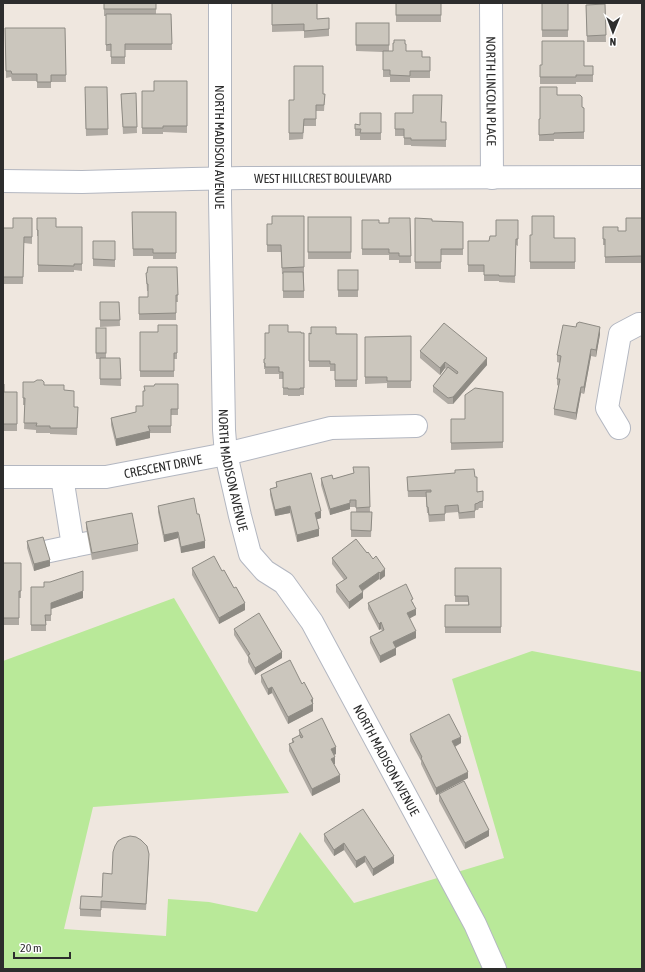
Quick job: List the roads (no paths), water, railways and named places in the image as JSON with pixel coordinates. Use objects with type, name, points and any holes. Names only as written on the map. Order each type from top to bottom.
[{"type":"street","name":"NORTH MADISON AVENUE","points":[[220,3],[220,179],[224,422],[226,454],[250,554],[265,571],[284,583],[312,622],[475,924],[495,969]]},
{"type":"street","name":"NORTH LINCOLN PLACE","points":[[491,3],[492,178]]},
{"type":"street","name":"WEST HILLCREST BOULEVARD","points":[[3,182],[220,179],[642,177]]},
{"type":"street","points":[[619,428],[607,408],[620,334],[639,324],[642,324]]},
{"type":"street","name":"CRESCENT DRIVE","points":[[3,477],[106,477],[226,454],[331,428],[416,426]]},
{"type":"street","points":[[45,552],[80,545],[62,477]]}]
